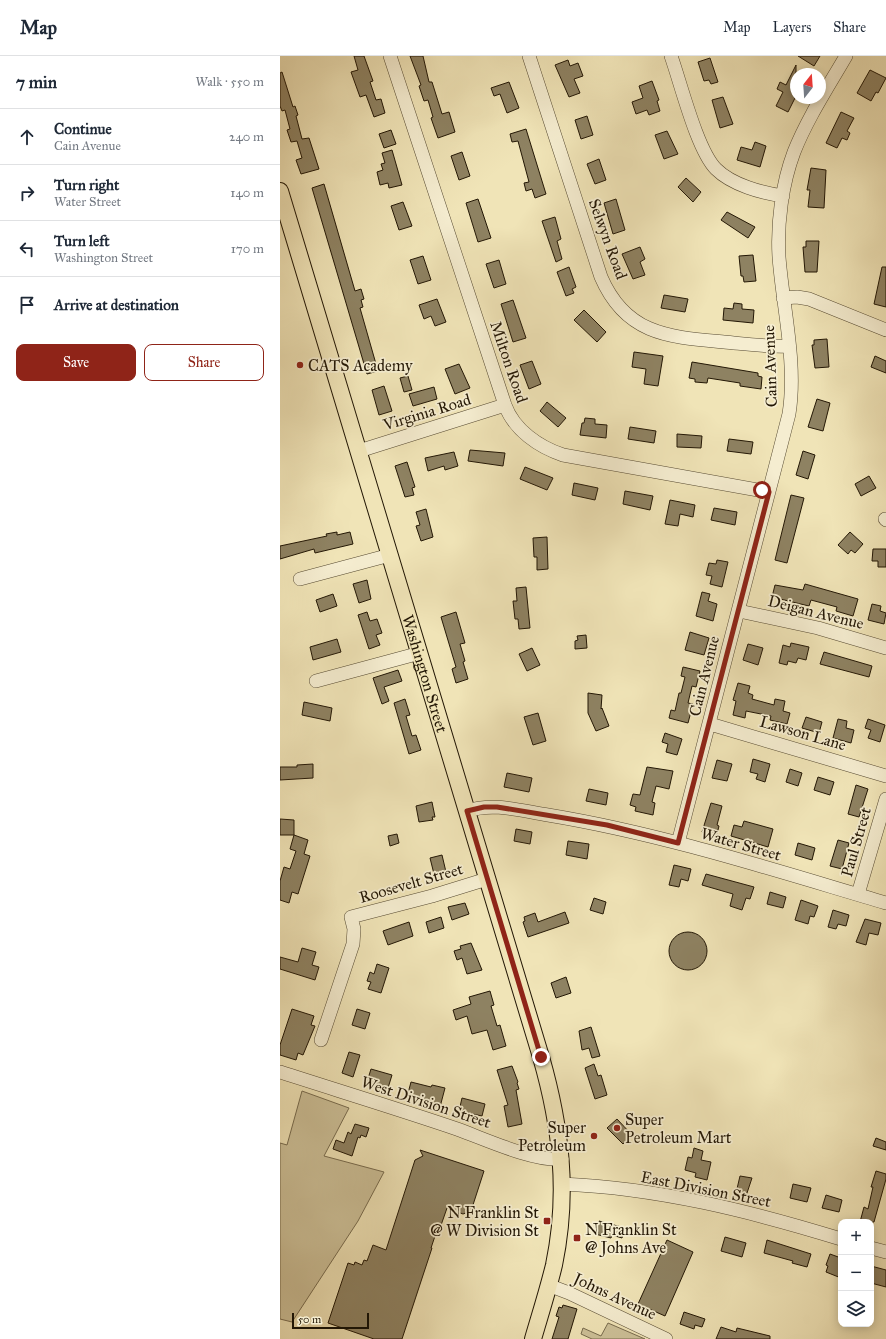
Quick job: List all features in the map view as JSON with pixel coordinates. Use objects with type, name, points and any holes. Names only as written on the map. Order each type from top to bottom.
[{"type":"main road","name":"Washington Street","points":[[280,191],[420,653],[546,1077],[557,1125],[562,1159],[558,1243],[533,1339]]},
{"type":"street","name":"Milton Road","points":[[390,56],[505,406],[510,417],[526,434],[547,448],[563,455],[769,492]]},
{"type":"street","name":"Selwyn Road","points":[[529,56],[601,277],[618,304],[638,323],[665,334],[760,346],[788,346]]},
{"type":"street","points":[[671,56],[702,145],[711,163],[721,174],[736,182],[783,196]]},
{"type":"street","name":"Cain Avenue","points":[[678,843],[710,724],[790,406],[791,383],[779,244],[783,196],[791,162],[798,142],[846,56]]},
{"type":"street","points":[[783,298],[797,297],[809,299],[886,330]]},
{"type":"street","name":"Virginia Road","points":[[359,451],[505,406]]},
{"type":"street","points":[[300,579],[390,555]]},
{"type":"street","name":"Deigan Avenue","points":[[738,610],[818,628],[886,648]]},
{"type":"street","points":[[316,681],[420,653]]},
{"type":"street","name":"Lawson Lane","points":[[710,724],[886,776]]},
{"type":"street","name":"Paul Street","points":[[858,894],[886,799]]},
{"type":"street","name":"Water Street","points":[[467,811],[484,807],[497,807],[607,825],[678,843],[886,903]]},
{"type":"street","name":"Roosevelt Street","points":[[321,1040],[351,949],[354,934],[351,917],[432,896],[487,879]]},
{"type":"street","name":"West Division Street","points":[[280,1072],[444,1125],[533,1156],[550,1160],[562,1159]]},
{"type":"street","name":"East Division Street","points":[[562,1184],[658,1195],[720,1205],[838,1238]]},
{"type":"street","points":[[874,1249],[886,1252]]},
{"type":"street","name":"Johns Avenue","points":[[548,1285],[569,1293],[666,1339]]},
{"type":"shaded area","points":[[302,1091],[349,1108],[324,1156],[384,1172],[358,1221],[292,1322],[280,1319],[280,1143],[287,1145]]},
{"type":"shaded area","points":[[608,1323],[645,1339],[592,1339],[581,1334],[583,1328],[601,1336]]},
{"type":"building","points":[[354,56],[364,56],[373,81],[370,82],[376,100],[381,99],[385,113],[374,117],[366,95],[360,97],[351,72],[358,70]]},
{"type":"building","points":[[410,56],[423,56],[429,82],[432,82],[442,114],[449,112],[455,132],[438,138],[431,118],[433,117],[428,100],[424,101],[419,86],[421,85]]},
{"type":"building","points":[[798,56],[820,56],[814,66]]},
{"type":"building","points":[[710,58],[718,82],[711,84],[709,80],[704,81],[698,62]]},
{"type":"building","points":[[568,60],[570,66],[578,63],[583,76],[574,79],[580,93],[569,97],[555,65]]},
{"type":"building","points":[[870,70],[886,78],[878,93],[876,92],[871,101],[857,93]]},
{"type":"building","points":[[282,72],[293,107],[295,106],[298,115],[296,116],[302,139],[309,138],[319,169],[301,174],[296,160],[302,158],[297,141],[291,142],[287,130],[290,129],[285,110],[282,111],[280,106],[280,73]]},
{"type":"building","points":[[790,77],[790,104],[792,104],[788,112],[776,106],[783,92],[777,89],[780,82],[786,85]]},
{"type":"building","points":[[652,81],[659,100],[657,101],[660,111],[649,115],[647,110],[636,114],[632,102],[643,98],[639,86]]},
{"type":"building","points":[[509,82],[519,108],[507,113],[500,94],[494,96],[491,88]]},
{"type":"building","points":[[723,97],[733,124],[720,128],[712,100]]},
{"type":"building","points":[[841,112],[854,118],[847,131],[850,133],[847,140],[842,138],[837,148],[826,143]]},
{"type":"building","points":[[587,116],[593,135],[581,139],[575,120]]},
{"type":"building","points":[[526,129],[546,194],[535,198],[532,189],[526,191],[524,183],[529,182],[518,141],[512,142],[510,134]]},
{"type":"building","points":[[391,130],[396,144],[384,148],[379,134]]},
{"type":"building","points":[[667,131],[678,154],[664,159],[655,135]]},
{"type":"building","points":[[755,142],[766,146],[760,167],[737,160],[741,147],[752,150]]},
{"type":"building","points":[[392,150],[402,185],[389,188],[388,183],[380,185],[377,172],[383,170],[381,164],[385,163],[382,153]]},
{"type":"building","points":[[462,152],[470,176],[459,180],[451,156]]},
{"type":"building","points":[[599,159],[606,180],[595,184],[587,164]]},
{"type":"building","points":[[811,168],[826,170],[824,208],[808,207],[810,190],[807,190]]},
{"type":"building","points":[[686,178],[701,192],[693,202],[678,187]]},
{"type":"building","points":[[324,184],[355,291],[361,289],[364,299],[361,300],[363,307],[360,308],[378,371],[367,374],[312,188]]},
{"type":"building","points":[[478,199],[491,238],[478,242],[466,203]]},
{"type":"building","points":[[616,199],[625,230],[613,234],[604,203]]},
{"type":"building","points":[[403,202],[412,226],[399,230],[391,206]]},
{"type":"building","points":[[727,212],[755,227],[748,238],[721,220]]},
{"type":"building","points":[[555,217],[561,239],[557,241],[562,259],[556,262],[542,221]]},
{"type":"building","points":[[806,241],[819,241],[817,272],[805,272],[803,247],[806,247]]},
{"type":"building","points":[[640,247],[645,259],[640,262],[645,275],[633,279],[622,254]]},
{"type":"building","points":[[753,255],[756,281],[744,282],[743,276],[741,276],[739,256]]},
{"type":"building","points":[[423,256],[431,280],[418,284],[410,260]]},
{"type":"building","points":[[499,260],[506,284],[494,288],[486,264]]},
{"type":"building","points":[[569,267],[576,287],[572,289],[574,293],[566,296],[557,272]]},
{"type":"building","points":[[882,267],[886,267],[886,307],[874,304]]},
{"type":"building","points":[[664,295],[688,299],[685,312],[661,308]]},
{"type":"building","points":[[437,299],[446,322],[435,326],[431,316],[424,319],[419,305]]},
{"type":"building","points":[[513,300],[526,338],[513,342],[501,304]]},
{"type":"building","points":[[734,303],[742,304],[742,309],[754,310],[753,323],[723,320],[724,308],[733,309]]},
{"type":"building","points":[[584,310],[606,332],[597,342],[574,320]]},
{"type":"building","points":[[827,339],[829,367],[815,368],[812,345],[814,345],[814,340]]},
{"type":"building","points":[[634,352],[663,356],[658,386],[644,384],[646,369],[632,367]]},
{"type":"building","points":[[875,356],[886,361],[886,373],[871,367]]},
{"type":"building","points":[[532,361],[541,384],[529,389],[520,365]]},
{"type":"building","points":[[692,362],[758,373],[758,376],[762,377],[761,389],[740,386],[740,383],[708,378],[707,383],[695,382],[695,379],[689,378]]},
{"type":"building","points":[[459,364],[470,388],[455,394],[445,369]]},
{"type":"building","points":[[408,376],[412,390],[404,392],[400,378]]},
{"type":"building","points":[[384,386],[392,411],[379,415],[372,390]]},
{"type":"building","points":[[434,387],[437,399],[413,406],[409,394]]},
{"type":"building","points":[[817,399],[830,403],[823,431],[808,427]]},
{"type":"building","points":[[547,402],[566,418],[558,427],[540,411]]},
{"type":"building","points":[[585,418],[595,419],[595,424],[607,425],[606,438],[580,435],[582,423],[584,423]]},
{"type":"building","points":[[630,427],[656,431],[654,443],[628,439]]},
{"type":"building","points":[[677,434],[702,436],[701,448],[677,447]]},
{"type":"building","points":[[729,439],[753,442],[751,454],[727,451]]},
{"type":"building","points":[[470,450],[505,453],[503,466],[468,461]]},
{"type":"building","points":[[803,451],[815,455],[808,479],[796,475]]},
{"type":"building","points":[[454,452],[458,466],[445,470],[444,466],[428,471],[425,458]]},
{"type":"building","points":[[407,462],[415,487],[412,488],[414,495],[405,497],[395,466]]},
{"type":"building","points":[[525,467],[553,478],[547,490],[520,479]]},
{"type":"building","points":[[869,476],[876,488],[861,496],[855,484]]},
{"type":"building","points":[[574,483],[598,488],[595,500],[572,495]]},
{"type":"building","points":[[625,491],[653,496],[650,510],[623,504]]},
{"type":"building","points":[[791,495],[804,498],[787,563],[775,560]]},
{"type":"building","points":[[670,500],[695,505],[693,517],[680,514],[678,526],[665,524]]},
{"type":"building","points":[[714,508],[737,512],[735,525],[711,520]]},
{"type":"building","points":[[426,509],[433,537],[421,541],[416,526],[420,525],[416,512]]},
{"type":"building","points":[[337,532],[337,535],[350,532],[353,544],[315,553],[314,549],[280,559],[280,546],[327,536],[326,534]]},
{"type":"building","points":[[850,532],[863,544],[855,553],[851,550],[848,554],[838,545]]},
{"type":"building","points":[[547,537],[548,569],[537,570],[537,557],[534,557],[533,538]]},
{"type":"building","points":[[873,549],[886,549],[886,567],[878,567],[878,561],[872,561]]},
{"type":"building","points":[[717,560],[728,562],[722,587],[710,584],[712,576],[706,575],[709,563],[716,564]]},
{"type":"building","points":[[367,580],[371,599],[359,603],[353,584]]},
{"type":"building","points":[[805,584],[858,599],[853,616],[836,611],[837,607],[811,600],[809,606],[772,597],[775,585],[803,590]]},
{"type":"building","points":[[526,587],[530,628],[519,629],[518,619],[515,619],[513,601],[517,601],[516,588]]},
{"type":"building","points":[[702,592],[710,594],[708,601],[717,604],[713,621],[696,616]]},
{"type":"building","points":[[333,594],[337,606],[320,612],[316,600]]},
{"type":"building","points":[[872,604],[881,606],[880,611],[886,613],[884,624],[868,620]]},
{"type":"building","points":[[367,612],[370,621],[377,619],[382,633],[376,635],[380,645],[369,649],[358,615]]},
{"type":"building","points":[[456,612],[465,643],[460,644],[468,679],[456,683],[452,669],[456,667],[441,617]]},
{"type":"building","points":[[690,632],[709,638],[704,655],[685,650]]},
{"type":"building","points":[[586,635],[587,648],[575,649],[575,641],[578,640],[577,636]]},
{"type":"building","points":[[337,639],[341,652],[313,660],[310,647]]},
{"type":"building","points":[[791,643],[809,647],[806,660],[798,658],[796,663],[788,661],[787,665],[779,663],[783,645],[790,647]]},
{"type":"building","points":[[748,644],[763,648],[758,665],[743,660]]},
{"type":"building","points":[[532,648],[540,665],[527,671],[519,654]]},
{"type":"building","points":[[824,652],[872,666],[869,677],[820,664]]},
{"type":"building","points":[[683,667],[700,671],[696,687],[692,686],[688,703],[693,704],[688,723],[669,718],[671,710],[675,711],[679,693],[681,693],[685,677],[681,676]]},
{"type":"building","points":[[398,670],[402,681],[384,687],[389,701],[382,704],[373,678]]},
{"type":"building","points":[[738,683],[750,686],[748,693],[753,695],[752,699],[774,705],[775,699],[785,701],[783,711],[790,713],[787,724],[770,720],[771,716],[746,711],[745,718],[733,715],[736,701],[733,700]]},
{"type":"building","points":[[588,693],[602,695],[601,709],[602,708],[609,726],[596,731],[588,713]]},
{"type":"building","points":[[405,699],[410,715],[406,716],[412,736],[416,735],[421,750],[409,754],[394,703]]},
{"type":"building","points":[[304,702],[332,708],[330,721],[302,715]]},
{"type":"building","points":[[538,713],[546,741],[533,745],[524,717]]},
{"type":"building","points":[[806,717],[822,722],[819,733],[802,728]]},
{"type":"building","points":[[838,719],[847,721],[846,728],[854,730],[851,743],[833,738]]},
{"type":"building","points":[[868,719],[885,725],[880,742],[868,738],[871,730],[865,728]]},
{"type":"building","points":[[665,733],[682,739],[677,755],[666,752],[668,744],[662,742]]},
{"type":"building","points":[[753,759],[770,764],[765,782],[756,779],[758,774],[750,772]]},
{"type":"building","points":[[717,760],[732,764],[727,781],[712,778]]},
{"type":"building","points":[[313,764],[313,778],[280,780],[280,767],[297,767],[297,765]]},
{"type":"building","points":[[647,767],[673,771],[669,789],[656,786],[652,802],[655,803],[653,815],[635,811],[636,807],[630,805],[633,794],[640,795]]},
{"type":"building","points":[[790,769],[802,773],[798,786],[786,782]]},
{"type":"building","points":[[507,773],[532,778],[529,792],[504,787]]},
{"type":"building","points":[[818,777],[834,782],[830,795],[814,790]]},
{"type":"building","points":[[856,785],[868,789],[859,817],[848,814]]},
{"type":"building","points":[[589,789],[608,793],[606,805],[586,801]]},
{"type":"building","points":[[432,802],[435,817],[432,817],[433,820],[419,822],[416,806]]},
{"type":"building","points":[[711,803],[722,806],[717,825],[719,826],[717,834],[712,832],[712,835],[702,832]]},
{"type":"building","points":[[280,819],[294,820],[294,835],[280,835]]},
{"type":"building","points":[[744,821],[773,829],[768,847],[731,836],[734,825],[742,827]]},
{"type":"building","points":[[516,829],[532,832],[530,844],[514,841]]},
{"type":"building","points":[[397,834],[399,843],[390,846],[388,836]]},
{"type":"building","points":[[294,835],[308,840],[304,854],[310,856],[298,894],[292,892],[289,903],[280,900],[280,881],[284,867],[290,869],[296,851],[290,849]]},
{"type":"building","points":[[838,840],[849,843],[842,869],[830,866]]},
{"type":"building","points":[[568,841],[589,844],[587,859],[566,855]]},
{"type":"building","points":[[798,843],[815,848],[812,860],[795,855]]},
{"type":"building","points":[[442,855],[446,872],[434,874],[430,858]]},
{"type":"building","points":[[674,865],[691,869],[688,881],[681,879],[679,887],[669,885]]},
{"type":"building","points":[[706,874],[754,887],[750,899],[746,898],[742,910],[730,906],[733,894],[702,885]]},
{"type":"building","points":[[770,892],[786,897],[783,908],[767,904]]},
{"type":"building","points":[[594,898],[606,902],[603,914],[590,910]]},
{"type":"building","points":[[801,900],[818,906],[814,917],[810,916],[808,924],[795,920]]},
{"type":"building","points":[[465,903],[469,914],[452,920],[448,907]]},
{"type":"building","points":[[833,910],[849,915],[846,926],[838,924],[836,929],[828,927]]},
{"type":"building","points":[[565,912],[569,923],[528,937],[523,922],[525,921],[524,917],[535,913],[538,922]]},
{"type":"building","points":[[441,917],[444,928],[429,933],[426,922]]},
{"type":"building","points":[[865,919],[881,923],[878,935],[869,933],[866,945],[856,942]]},
{"type":"building","points":[[409,922],[413,936],[388,945],[383,931]]},
{"type":"building","points":[[684,932],[692,932],[702,937],[706,944],[706,958],[702,965],[692,970],[684,970],[674,965],[672,962],[669,955],[669,947],[674,937],[677,935]]},
{"type":"building","points":[[471,943],[482,970],[467,974],[462,958],[457,960],[454,951],[461,949],[460,946]]},
{"type":"building","points":[[302,948],[316,952],[312,965],[319,967],[315,980],[280,969],[280,957],[298,962]]},
{"type":"building","points":[[377,964],[389,968],[381,993],[368,989],[371,982],[367,981],[370,972],[374,974]]},
{"type":"building","points":[[566,977],[571,993],[556,998],[551,983]]},
{"type":"building","points":[[490,991],[494,1005],[491,1006],[497,1026],[500,1025],[506,1046],[493,1050],[487,1030],[472,1034],[467,1016],[456,1020],[453,1010],[471,1004],[469,997]]},
{"type":"building","points":[[292,1009],[314,1016],[311,1025],[315,1026],[303,1055],[298,1053],[296,1060],[280,1055],[280,1045]]},
{"type":"building","points":[[357,1009],[370,1013],[365,1029],[352,1025]]},
{"type":"building","points":[[591,1027],[600,1056],[592,1058],[589,1048],[582,1050],[579,1031]]},
{"type":"building","points":[[349,1052],[360,1055],[353,1077],[342,1073]]},
{"type":"building","points":[[594,1064],[598,1076],[601,1075],[607,1095],[595,1099],[585,1068]]},
{"type":"building","points":[[512,1066],[518,1082],[519,1089],[516,1090],[522,1124],[508,1127],[504,1106],[508,1105],[497,1070]]},
{"type":"building","points":[[371,1069],[392,1075],[388,1088],[367,1082]]},
{"type":"building","points":[[411,1082],[431,1087],[432,1085],[445,1088],[440,1107],[407,1097]]},
{"type":"building","points":[[462,1098],[485,1104],[482,1116],[459,1111]]},
{"type":"building","points":[[617,1119],[632,1135],[623,1144],[607,1128]]},
{"type":"building","points":[[355,1124],[369,1128],[366,1137],[361,1135],[360,1138],[358,1137],[352,1156],[333,1149],[336,1140],[344,1143],[348,1132],[351,1134]]},
{"type":"building","points":[[876,1138],[886,1142],[886,1150],[873,1146]]},
{"type":"building","points":[[694,1148],[703,1151],[701,1160],[711,1162],[707,1180],[695,1177],[696,1173],[685,1170],[688,1157],[692,1158]]},
{"type":"building","points":[[420,1150],[484,1171],[471,1211],[463,1214],[447,1208],[439,1231],[437,1230],[402,1339],[374,1339],[328,1323],[348,1263],[354,1265],[355,1262],[362,1265],[364,1260],[367,1261],[373,1245],[386,1250],[415,1160],[423,1156]]},
{"type":"building","points":[[876,1171],[886,1174],[886,1179],[874,1222],[874,1219],[861,1219],[864,1207],[868,1209],[873,1187],[871,1187]]},
{"type":"building","points":[[740,1176],[752,1178],[746,1196],[736,1193]]},
{"type":"building","points":[[793,1184],[811,1188],[807,1202],[790,1198]]},
{"type":"building","points":[[826,1195],[842,1200],[839,1212],[822,1208]]},
{"type":"building","points":[[599,1221],[625,1228],[622,1238],[612,1235],[611,1238],[595,1234]]},
{"type":"building","points":[[725,1237],[746,1243],[742,1257],[721,1251]]},
{"type":"building","points":[[667,1240],[693,1252],[665,1316],[638,1304]]},
{"type":"building","points":[[767,1240],[811,1254],[807,1267],[792,1263],[793,1261],[764,1253]]},
{"type":"building","points":[[830,1254],[838,1257],[838,1277],[826,1272],[828,1266],[826,1265]]},
{"type":"building","points":[[874,1267],[886,1270],[886,1287],[874,1284]]},
{"type":"building","points":[[563,1305],[577,1309],[568,1339],[552,1339],[559,1317],[556,1316],[559,1307],[562,1308]]},
{"type":"building","points":[[684,1312],[705,1319],[702,1327],[695,1325],[694,1329],[680,1324]]},
{"type":"building","points":[[721,1327],[736,1332],[737,1328],[770,1336],[770,1339],[716,1339]]},
{"type":"place","name":"CATS Academy","points":[[300,365]]},
{"type":"place","name":"Super Petroleum Mart","points":[[617,1128]]},
{"type":"place","name":"Super Petroleum","points":[[594,1136]]},
{"type":"place","name":"N Franklin St @ W Division St","points":[[547,1221]]},
{"type":"place","name":"N Franklin St @ Johns Ave","points":[[577,1238]]},
{"type":"route","points":[[541,1057],[467,811],[491,806],[607,825],[678,843],[769,492],[762,490]]}]
